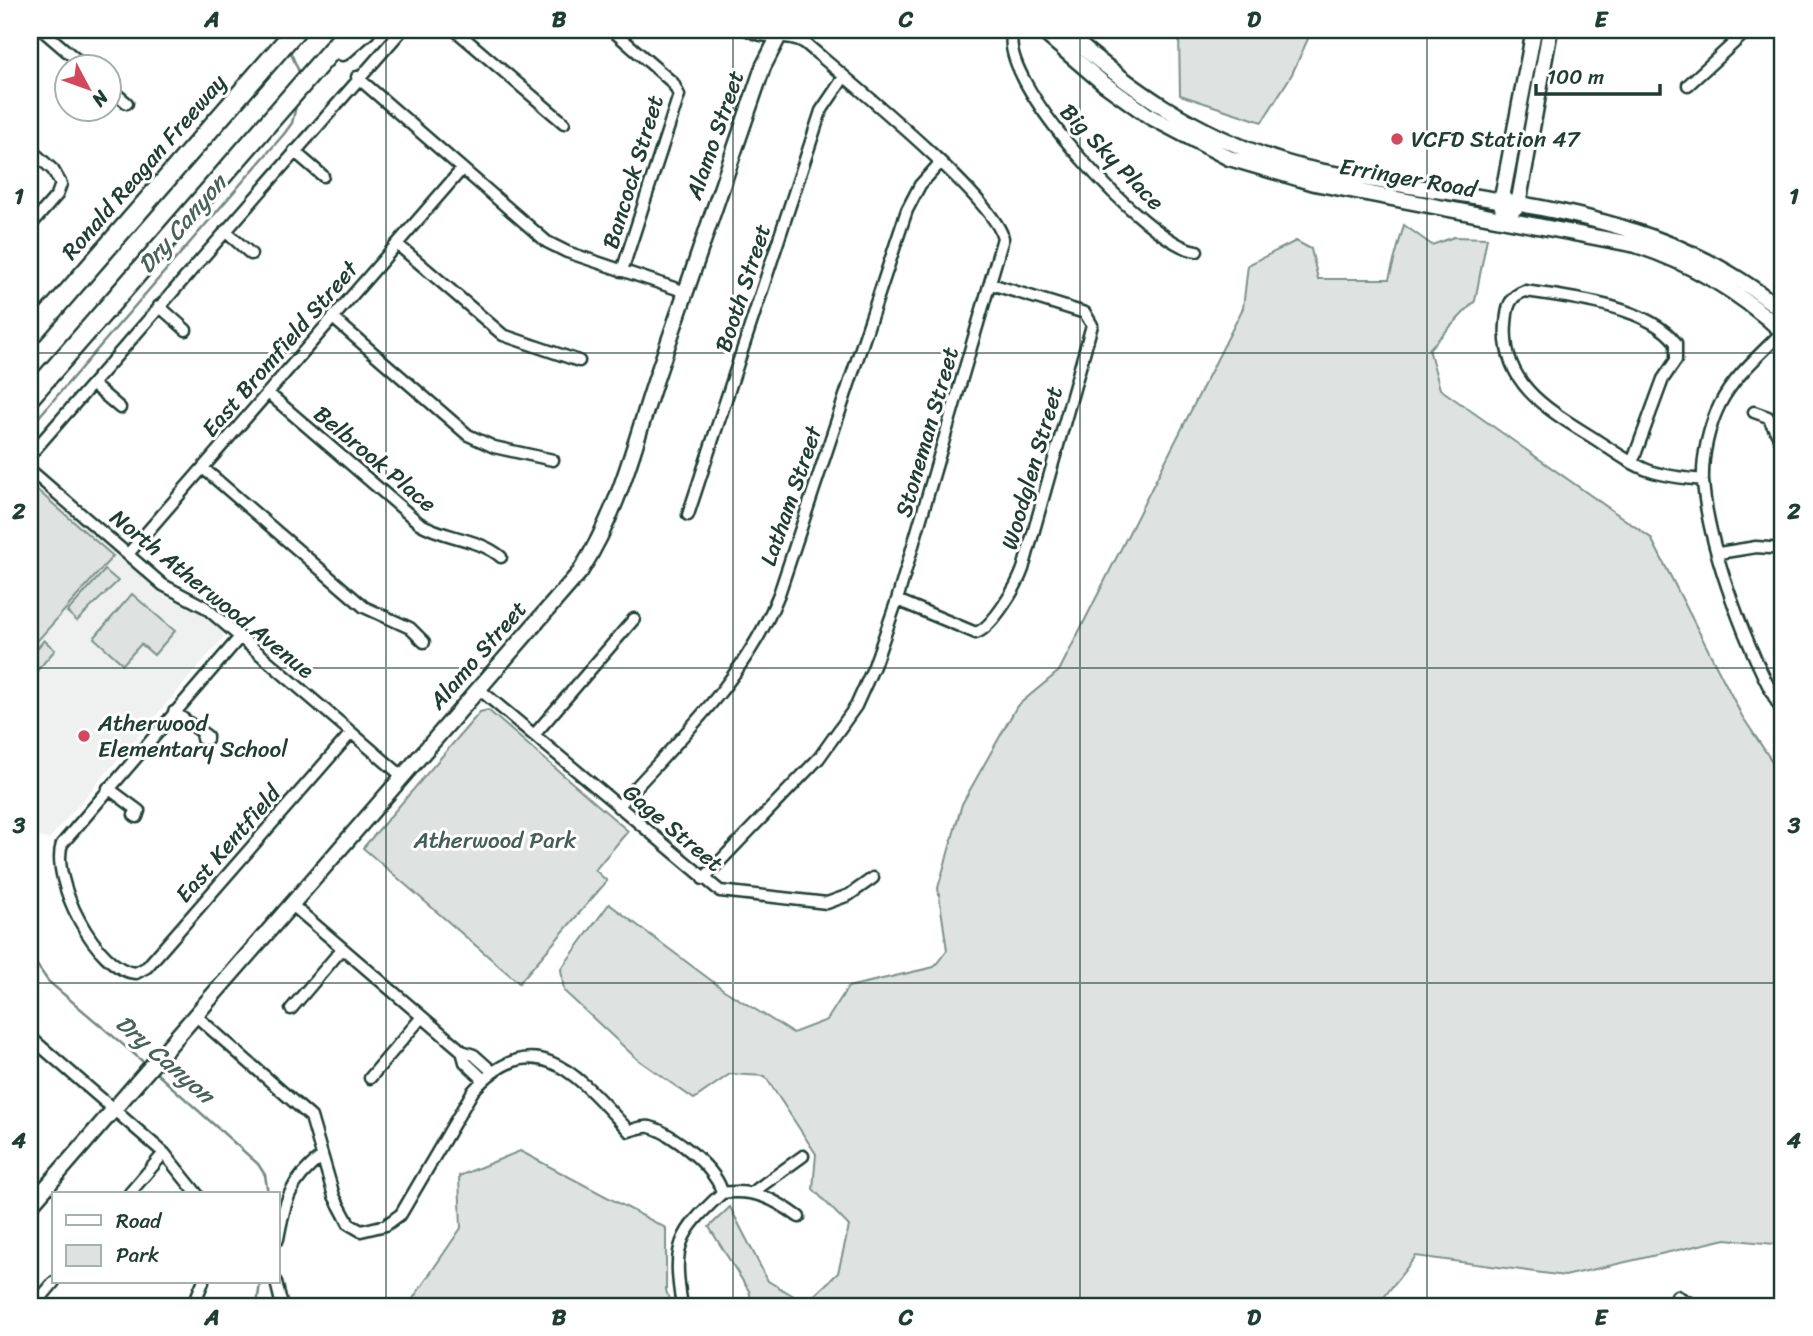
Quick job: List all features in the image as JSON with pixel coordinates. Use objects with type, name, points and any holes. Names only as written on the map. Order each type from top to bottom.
[{"type":"highway","name":"Ronald Reagan Freeway","points":[[30,336],[296,30]]},
{"type":"highway","points":[[30,397],[349,30]]},
{"type":"highway","points":[[309,76],[366,30]]},
{"type":"main road","name":"Erringer Road","points":[[1041,30],[1103,83],[1149,116],[1230,158],[1314,184],[1601,237],[1661,253],[1726,286],[1783,331]]},
{"type":"main road","name":"Erringer Road","points":[[1062,30],[1154,103],[1238,146],[1312,169],[1626,227],[1677,245],[1740,279],[1783,312]]},
{"type":"main road","points":[[1505,219],[1501,202],[1534,30]]},
{"type":"main road","points":[[1505,219],[1518,205],[1550,30]]},
{"type":"main road","name":"Alamo Street","points":[[30,1206],[580,572],[610,521],[763,68],[780,33]]},
{"type":"street","points":[[42,30],[68,52]]},
{"type":"street","points":[[30,455],[357,78],[402,30]]},
{"type":"street","points":[[455,30],[564,123]]},
{"type":"street","name":"Bancock Street","points":[[612,30],[673,83],[679,95],[622,271]]},
{"type":"street","name":"Stoneman Street","points":[[703,879],[819,758],[845,725],[874,666],[897,600],[1003,242],[1002,231],[975,197],[844,77],[796,38],[780,33],[757,34],[748,30]]},
{"type":"street","name":"Big Sky Place","points":[[1014,30],[1009,42],[1018,70],[1061,136],[1144,220],[1178,246],[1197,251]]},
{"type":"street","points":[[1688,85],[1748,30]]},
{"type":"street","name":"Booth Street","points":[[688,515],[821,111],[844,77]]},
{"type":"street","points":[[357,78],[547,242],[567,253],[686,292]]},
{"type":"street","points":[[122,99],[127,103]]},
{"type":"street","points":[[30,149],[53,170],[61,184],[57,195],[30,226]]},
{"type":"street","points":[[294,151],[323,176]]},
{"type":"street","name":"Latham Street","points":[[618,807],[722,692],[760,636],[779,594],[907,210],[920,185],[940,163]]},
{"type":"street","name":"East Bromfield Street","points":[[128,554],[462,169]]},
{"type":"street","points":[[225,231],[251,254]]},
{"type":"street","points":[[397,244],[503,335],[579,361]]},
{"type":"street","name":"Woodglen Street","points":[[897,600],[976,633],[989,625],[1019,580],[1023,569],[1092,324],[1085,313],[991,284]]},
{"type":"street","points":[[1632,463],[1663,379],[1676,360],[1676,343],[1658,328],[1604,305],[1525,291],[1519,293],[1507,306],[1506,344],[1516,376],[1538,402],[1632,463],[1663,475],[1703,480]]},
{"type":"street","points":[[159,306],[186,330]]},
{"type":"street","points":[[333,318],[468,435],[494,447],[552,460]]},
{"type":"street","points":[[1783,331],[1741,375],[1721,402],[1708,438],[1703,480],[1719,553],[1745,634],[1783,713]]},
{"type":"street","points":[[92,384],[120,408]]},
{"type":"street","name":"Belbrook Place","points":[[268,393],[419,523],[443,536],[486,546],[501,557]]},
{"type":"street","points":[[1754,412],[1768,417],[1783,445]]},
{"type":"street","points":[[203,468],[363,607],[410,628],[424,642]]},
{"type":"street","name":"North Atherwood Avenue","points":[[30,470],[163,584],[205,607],[402,776]]},
{"type":"street","points":[[1719,553],[1756,547],[1783,549]]},
{"type":"street","points":[[534,735],[634,619]]},
{"type":"street","points":[[134,815],[137,817],[139,811],[108,788],[240,636]]},
{"type":"street","name":"Gage Street","points":[[479,689],[703,879],[729,894],[816,904],[838,900],[873,878]]},
{"type":"street","points":[[174,712],[207,736],[207,739],[202,739]]},
{"type":"street","name":"East Kentfield","points":[[108,788],[65,838],[60,850],[73,906],[81,926],[99,949],[130,972],[147,967],[351,733]]},
{"type":"street","points":[[291,904],[421,1018],[462,1051],[474,1055],[492,1072]]},
{"type":"street","points":[[291,1009],[342,949]]},
{"type":"street","points":[[195,1016],[311,1116],[334,1196],[349,1224],[360,1231],[386,1225],[401,1214],[483,1079],[516,1061],[535,1057],[553,1061],[575,1074],[629,1130],[646,1126],[658,1129],[713,1173],[722,1193]]},
{"type":"street","points":[[370,1078],[421,1018]]},
{"type":"street","points":[[30,1037],[164,1153],[195,1192]]},
{"type":"street","points":[[462,1051],[465,1062],[483,1079]]},
{"type":"street","points":[[131,1192],[164,1153]]},
{"type":"street","points":[[753,1192],[803,1156]]},
{"type":"street","points":[[280,1228],[286,1195],[321,1157]]},
{"type":"street","points":[[681,1306],[677,1279],[683,1235],[691,1222],[722,1193],[753,1192],[778,1202],[799,1217]]},
{"type":"street","points":[[34,1306],[52,1284]]},
{"type":"street","points":[[195,1301],[202,1284]]},
{"type":"street","points":[[276,1284],[282,1306]]},
{"type":"street","points":[[1677,1296],[1695,1306]]},
{"type":"shaded area","name":"Atherwood Elementary School","points":[[30,481],[166,597],[198,612],[222,632],[224,637],[49,839],[30,835]]},
{"type":"green space","points":[[1179,30],[1312,30],[1292,74],[1262,122],[1180,95]]},
{"type":"green space","points":[[1404,225],[1432,245],[1454,237],[1487,238],[1475,301],[1429,349],[1440,389],[1651,538],[1742,716],[1783,778],[1783,1245],[1726,1239],[1565,1276],[1416,1256],[1377,1306],[753,1306],[749,1291],[709,1227],[730,1207],[768,1281],[806,1303],[838,1273],[849,1226],[813,1189],[816,1154],[765,1076],[730,1074],[694,1099],[637,1059],[564,991],[561,969],[609,904],[724,990],[793,1033],[827,1020],[848,987],[934,967],[947,950],[938,888],[962,804],[1017,706],[1059,671],[1243,308],[1248,265],[1296,241],[1311,249],[1318,279],[1389,279]]},
{"type":"green space","points":[[36,489],[113,556],[31,648],[30,496]]},
{"type":"green space","points":[[105,570],[118,581],[77,621],[67,612]]},
{"type":"green space","points":[[132,594],[175,631],[154,655],[141,644],[123,664],[94,638]]},
{"type":"green space","points":[[44,640],[55,650],[35,673],[30,668],[30,657]]},
{"type":"green space","name":"Atherwood Park","points":[[488,710],[628,831],[595,870],[607,881],[519,983],[363,848],[480,712]]},
{"type":"green space","points":[[520,1151],[666,1228],[666,1290],[671,1306],[408,1306],[461,1228],[459,1176]]},
{"type":"waterway","name":"Dry Canyon","points":[[270,30],[279,39]]},
{"type":"waterway","name":"Dry Canyon","points":[[289,49],[300,74]]},
{"type":"waterway","name":"Dry Canyon","points":[[30,427],[284,134],[292,123],[297,102]]},
{"type":"waterway","name":"Dry Canyon","points":[[30,955],[48,981],[147,1065]]},
{"type":"waterway","name":"Dry Canyon","points":[[154,1071],[258,1164],[265,1175],[268,1192]]},
{"type":"waterway","name":"Dry Canyon","points":[[257,1306],[260,1284]]},
{"type":"place","name":"VCFD Station 47","points":[[1397,139]]},
{"type":"place","name":"Atherwood Elementary School","points":[[84,736]]}]
